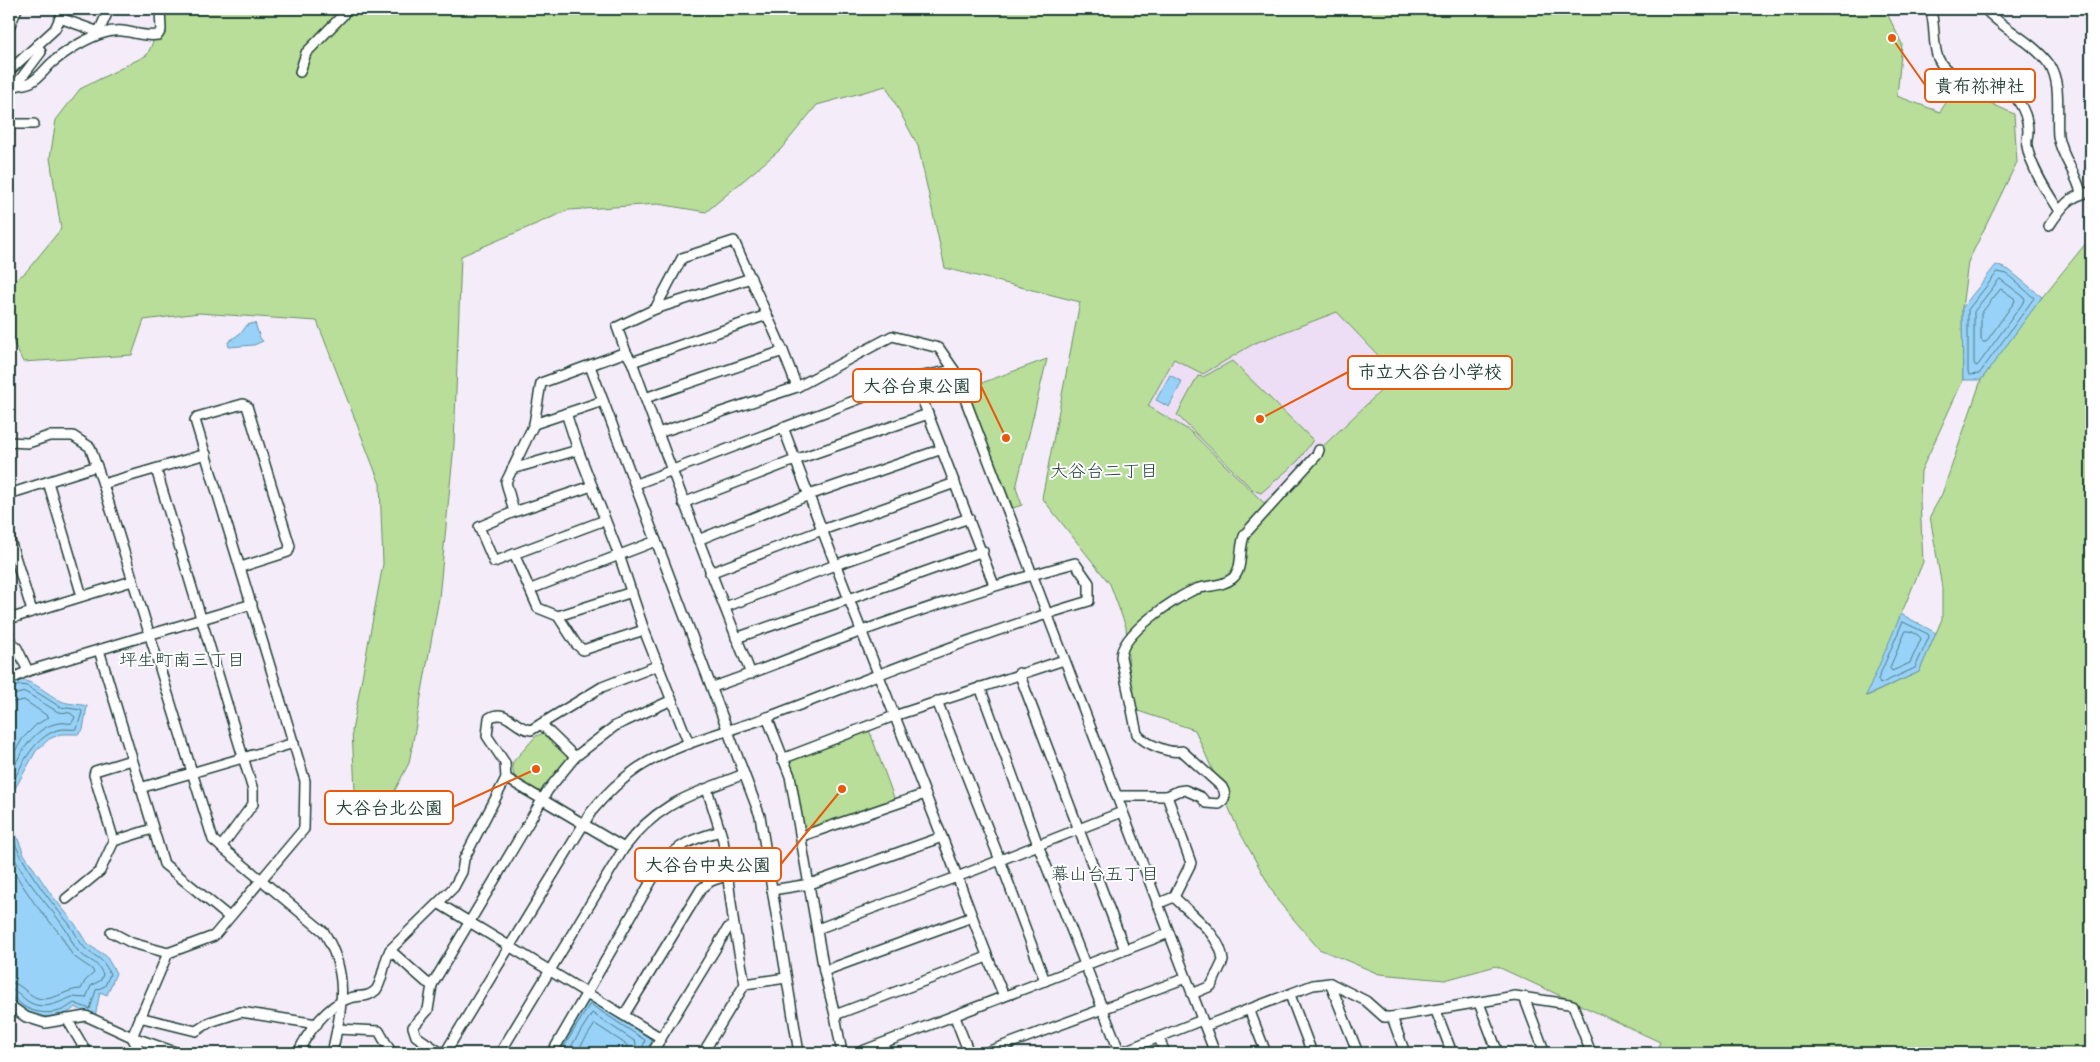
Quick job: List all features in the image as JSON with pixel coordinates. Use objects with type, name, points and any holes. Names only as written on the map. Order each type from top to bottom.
[{"type":"street","points":[[9,28],[17,9]]},
{"type":"street","points":[[9,71],[55,29],[64,9]]},
{"type":"street","points":[[60,18],[96,31],[100,29],[109,9]]},
{"type":"street","points":[[12,86],[31,82],[53,62],[82,43],[105,32],[125,30],[158,35],[161,30],[160,9]]},
{"type":"street","points":[[300,72],[306,53],[343,15],[344,9]]},
{"type":"street","points":[[1930,9],[1934,21],[1938,58],[1944,67],[1956,76],[2005,88],[2016,97],[2024,110],[2027,120],[2026,146],[2030,157],[2059,211]]},
{"type":"street","points":[[1985,9],[2032,47],[2053,72],[2057,94],[2058,136],[2081,193]]},
{"type":"street","points":[[12,86],[42,52],[37,45]]},
{"type":"street","points":[[9,124],[34,124]]},
{"type":"street","points":[[2049,226],[2069,199],[2081,193],[2091,192]]},
{"type":"street","points":[[656,309],[682,258],[734,241],[768,315],[797,387]]},
{"type":"street","points":[[750,674],[683,504],[673,470],[617,327],[656,309],[751,278]]},
{"type":"street","points":[[632,362],[768,315]]},
{"type":"street","points":[[658,433],[797,387],[892,336],[939,348],[954,370],[1215,1053]]},
{"type":"street","points":[[645,398],[783,351]]},
{"type":"street","points":[[514,512],[506,482],[534,424],[541,384],[626,352]]},
{"type":"street","points":[[590,366],[713,687],[760,816],[799,1053]]},
{"type":"street","points":[[636,484],[914,378],[954,370]]},
{"type":"street","points":[[914,378],[983,551],[994,585]]},
{"type":"street","points":[[534,424],[603,401]]},
{"type":"street","points":[[111,932],[132,943],[168,953],[210,939],[304,829],[305,782],[241,566],[195,420],[197,417],[244,404],[247,406],[290,546],[288,552],[241,566]]},
{"type":"street","points":[[566,413],[578,450],[619,555],[644,630],[688,744]]},
{"type":"street","points":[[683,504],[795,460],[928,414]]},
{"type":"street","points":[[783,427],[987,957],[1004,996]]},
{"type":"street","points":[[9,442],[28,443],[49,436],[73,436],[90,447],[150,634],[212,840],[324,932],[341,972],[342,1003],[332,1053]]},
{"type":"street","points":[[698,540],[808,495],[942,449]]},
{"type":"street","points":[[512,469],[578,450]]},
{"type":"street","points":[[1117,796],[1167,796],[1185,790],[1201,797],[1206,803],[1222,802],[1225,794],[1222,787],[1182,751],[1176,752],[1150,743],[1137,734],[1121,657],[1122,647],[1154,615],[1194,590],[1226,582],[1235,576],[1239,564],[1240,546],[1245,534],[1317,455],[1319,450]]},
{"type":"street","points":[[103,484],[206,454]]},
{"type":"street","points":[[9,494],[97,466]]},
{"type":"street","points":[[156,469],[253,790],[253,804],[221,846]]},
{"type":"street","points":[[48,482],[82,596]]},
{"type":"street","points":[[710,573],[822,530],[955,483]]},
{"type":"street","points":[[592,486],[514,512],[479,527],[494,562],[605,520]]},
{"type":"street","points":[[725,607],[835,565],[969,518]]},
{"type":"street","points":[[9,537],[32,611]]},
{"type":"street","points":[[531,589],[656,541]]},
{"type":"street","points":[[736,638],[983,551]]},
{"type":"street","points":[[514,554],[538,608],[558,616],[576,644],[583,650],[644,630]]},
{"type":"street","points":[[445,1053],[591,812],[610,790],[638,768],[688,744],[729,731],[878,674],[1046,614],[1089,601],[1089,583],[1075,563],[1033,574],[994,585],[713,687]]},
{"type":"street","points":[[9,619],[132,581]]},
{"type":"street","points":[[558,616],[632,592]]},
{"type":"street","points":[[9,680],[28,671],[201,617],[252,604]]},
{"type":"street","points":[[9,639],[17,648],[28,671]]},
{"type":"street","points":[[99,650],[164,864],[230,917]]},
{"type":"street","points":[[782,759],[894,716],[980,686],[1064,660]]},
{"type":"street","points":[[298,1053],[309,1033],[331,1009],[349,998],[369,995],[377,989],[384,960],[390,950],[454,887],[460,876],[464,858],[506,778],[505,763],[487,736],[489,718],[500,714],[506,716],[525,730],[531,730],[602,687],[659,665]]},
{"type":"street","points":[[1019,674],[1125,950]]},
{"type":"street","points":[[980,686],[1038,845],[1120,1053],[1159,1038],[1290,995],[1313,985],[1330,983],[1366,1001],[1384,1016],[1392,1017],[1515,996],[1573,1005],[1591,1053]]},
{"type":"street","points":[[441,1053],[416,1036],[413,1027],[428,1010],[432,985],[548,790],[575,756],[615,726],[672,700]]},
{"type":"street","points":[[937,701],[1000,860],[1045,981]]},
{"type":"street","points":[[767,717],[790,776],[802,836],[824,971],[835,1014],[842,1053]]},
{"type":"street","points":[[541,724],[575,756]]},
{"type":"street","points":[[140,788],[294,743]]},
{"type":"street","points":[[66,899],[100,871],[114,841],[94,775],[95,771],[131,760]]},
{"type":"street","points":[[500,1053],[624,848],[644,824],[672,803],[744,774]]},
{"type":"street","points":[[506,778],[624,848]]},
{"type":"street","points":[[703,1053],[745,984],[734,926],[720,831],[707,789]]},
{"type":"street","points":[[802,836],[925,794]]},
{"type":"street","points":[[1157,904],[1174,898],[1191,863],[1167,796]]},
{"type":"street","points":[[817,929],[957,877],[1122,812]]},
{"type":"street","points":[[114,841],[152,829]]},
{"type":"street","points":[[552,1053],[660,866],[672,851],[688,841],[720,831]]},
{"type":"street","points":[[772,890],[810,884],[942,837]]},
{"type":"street","points":[[624,1016],[701,889],[710,881],[728,875]]},
{"type":"street","points":[[1174,898],[1218,942],[1223,961],[1211,986],[1192,994]]},
{"type":"street","points":[[438,903],[661,1038]]},
{"type":"street","points":[[824,971],[972,917]]},
{"type":"street","points":[[652,1053],[728,928],[734,926]]},
{"type":"street","points":[[857,1053],[955,1017],[1004,996],[1169,933]]},
{"type":"street","points":[[390,950],[426,982],[432,985]]},
{"type":"street","points":[[140,1053],[132,1037],[168,953]]},
{"type":"street","points":[[835,1014],[987,957]]},
{"type":"street","points":[[745,984],[786,978]]},
{"type":"street","points":[[984,1053],[1010,1049],[1102,1009],[1186,978]]},
{"type":"street","points":[[1330,983],[1358,1053]]},
{"type":"street","points":[[1290,995],[1312,1053]]},
{"type":"street","points":[[1524,997],[1545,1053]]},
{"type":"street","points":[[1479,1003],[1498,1053]]},
{"type":"street","points":[[9,1005],[26,1017],[45,1023],[86,1016],[132,1037],[178,1053]]},
{"type":"street","points":[[1249,1009],[1266,1053]]},
{"type":"street","points":[[1436,1011],[1452,1053]]},
{"type":"street","points":[[139,1017],[196,1031],[210,1022],[241,1012],[317,1024]]},
{"type":"street","points":[[955,1017],[969,1053]]},
{"type":"street","points":[[1392,1017],[1405,1053]]},
{"type":"street","points":[[67,1019],[87,1053]]},
{"type":"street","points":[[337,1029],[379,1030],[390,1053]]},
{"type":"street","points":[[1159,1038],[1164,1053]]},
{"type":"shaded area","points":[[1337,312],[1392,370],[1391,381],[1264,503],[1190,431],[1148,406],[1175,359],[1204,374],[1255,343]]},
{"type":"green space","points":[[171,9],[1885,9],[1902,44],[1897,96],[1940,112],[1956,87],[2014,114],[2017,162],[1968,262],[1962,308],[1963,380],[1921,471],[1920,501],[1923,562],[1867,696],[1919,672],[1942,619],[1942,588],[1930,516],[1942,494],[1981,380],[2035,306],[2091,237],[2091,1053],[1655,1053],[1660,1042],[1496,966],[1445,980],[1379,974],[1319,949],[1278,901],[1238,829],[1195,730],[1132,709],[1126,627],[1110,584],[1042,498],[1080,302],[945,268],[918,146],[886,86],[817,105],[781,149],[706,212],[658,204],[569,210],[461,256],[454,445],[439,598],[409,763],[378,823],[355,790],[352,731],[383,564],[380,484],[317,321],[199,313],[144,320],[132,355],[23,362],[9,333],[9,284],[25,273],[61,229],[50,158],[56,120],[80,89],[147,55],[166,14]],"holes":[[[1337,312],[1392,370],[1391,381],[1264,503],[1190,431],[1148,406],[1174,359],[1203,374],[1255,343]]]},
{"type":"green space","points":[[1047,359],[1016,488],[1022,505],[1013,508],[965,389]]},
{"type":"green space","points":[[1232,361],[1313,440],[1298,461],[1261,493],[1253,490],[1177,415],[1198,376],[1203,377]]},
{"type":"green space","points":[[868,727],[896,803],[802,835],[784,759]]},
{"type":"green space","points":[[544,733],[569,757],[540,793],[514,776],[512,763],[536,736]]},
{"type":"water","points":[[1996,265],[2009,270],[2042,297],[1981,380],[1963,380],[1962,308]]},
{"type":"water","points":[[255,323],[260,338],[263,341],[254,345],[229,347],[228,342],[242,332],[247,325]]},
{"type":"water","points":[[1170,375],[1182,382],[1169,407],[1156,400]]},
{"type":"water","points":[[1901,614],[1936,633],[1919,672],[1866,696]]},
{"type":"water","points":[[19,680],[25,681],[36,685],[63,702],[87,706],[83,730],[79,734],[61,734],[49,739],[36,751],[13,792],[9,804],[9,685]]},
{"type":"water","points":[[9,804],[13,827],[24,854],[50,893],[75,924],[87,944],[106,956],[116,973],[107,995],[100,992],[95,1017],[75,1007],[64,1014],[43,1017],[30,1015],[19,1009],[9,999]]},
{"type":"water","points":[[588,996],[653,1040],[645,1053],[554,1053]]},
{"type":"place","name":"貴布祢神社","points":[[1892,38]]},
{"type":"place","name":"市立大谷台小学校","points":[[1260,419]]},
{"type":"place","name":"大谷台東公園","points":[[1006,438]]},
{"type":"place","name":"大谷台北公園","points":[[536,769]]},
{"type":"place","name":"大谷台中央公園","points":[[842,789]]},
{"type":"district","name":"大谷台二丁目","points":[[1104,471]]},
{"type":"district","name":"坪生町南三丁目","points":[[182,660]]},
{"type":"district","name":"幕山台五丁目","points":[[1105,874]]}]
